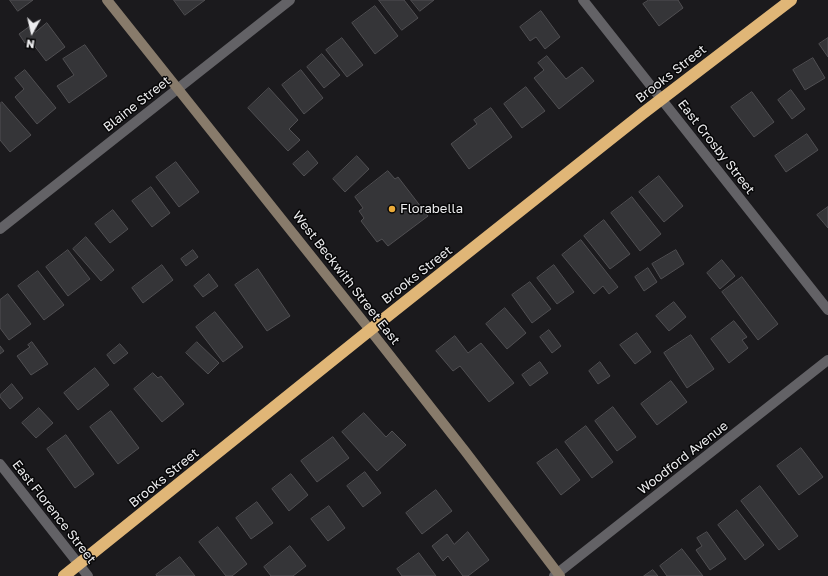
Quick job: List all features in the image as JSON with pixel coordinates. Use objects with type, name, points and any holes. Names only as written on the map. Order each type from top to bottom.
[{"type":"highway","name":"Brooks Street","points":[[64,576],[370,330],[662,99],[791,0]]},
{"type":"street","name":"West Beckwith Street East","points":[[107,0],[465,451],[557,575]]},
{"type":"street","name":"Blaine Street","points":[[0,229],[290,0]]},
{"type":"street","name":"East Crosby Street","points":[[583,0],[828,310]]},
{"type":"street","name":"Woodford Avenue","points":[[557,575],[828,360]]},
{"type":"street","name":"East Florence Street","points":[[0,464],[88,576]]},
{"type":"building","points":[[10,0],[33,0],[18,11]]},
{"type":"building","points":[[174,0],[205,0],[185,15]]},
{"type":"building","points":[[379,0],[404,0],[418,18],[402,30]]},
{"type":"building","points":[[411,0],[434,0],[420,11]]},
{"type":"building","points":[[649,0],[678,0],[683,8],[659,26],[643,4]]},
{"type":"building","points":[[375,6],[398,36],[375,54],[352,23]]},
{"type":"building","points":[[541,11],[560,37],[545,49],[536,37],[530,41],[520,27]]},
{"type":"building","points":[[47,23],[65,47],[46,61],[30,40],[25,43],[19,34],[30,26],[35,32]]},
{"type":"building","points":[[342,38],[363,65],[347,77],[326,50]]},
{"type":"building","points":[[828,38],[828,57],[819,44]]},
{"type":"building","points":[[85,45],[107,76],[69,103],[57,86],[74,75],[63,59]]},
{"type":"building","points":[[322,54],[340,75],[324,88],[307,67]]},
{"type":"building","points":[[547,56],[566,79],[582,67],[594,81],[559,109],[534,78],[544,70],[538,63]]},
{"type":"building","points":[[813,58],[825,78],[805,90],[793,70]]},
{"type":"building","points":[[25,70],[56,108],[37,124],[15,97],[24,89],[15,78]]},
{"type":"building","points":[[301,70],[323,98],[304,114],[282,85]]},
{"type":"building","points":[[526,87],[545,111],[522,128],[504,104]]},
{"type":"building","points":[[269,88],[298,120],[289,129],[300,140],[288,151],[248,108]]},
{"type":"building","points":[[791,90],[805,109],[792,119],[778,100]]},
{"type":"building","points":[[752,92],[774,122],[754,137],[731,107]]},
{"type":"building","points":[[2,102],[31,135],[10,152],[0,140],[0,104]]},
{"type":"building","points":[[491,108],[512,137],[469,169],[451,144],[477,124],[474,120]]},
{"type":"building","points":[[807,134],[818,150],[786,172],[775,156]]},
{"type":"building","points":[[308,151],[318,163],[304,176],[293,164]]},
{"type":"building","points":[[357,156],[369,169],[345,192],[333,179]]},
{"type":"building","points":[[176,162],[199,192],[179,207],[156,177]]},
{"type":"building","name":"Florabella","points":[[388,171],[395,179],[398,177],[428,216],[388,246],[382,239],[377,242],[361,221],[364,218],[359,211],[363,208],[355,197]]},
{"type":"building","points":[[659,176],[683,206],[664,222],[639,192]]},
{"type":"building","points":[[151,187],[170,213],[152,227],[132,201]]},
{"type":"building","points":[[632,197],[661,234],[640,251],[611,213]]},
{"type":"building","points":[[828,207],[828,228],[817,215]]},
{"type":"building","points":[[113,210],[128,229],[110,243],[95,224]]},
{"type":"building","points":[[604,220],[630,254],[610,269],[584,236]]},
{"type":"building","points":[[86,237],[114,270],[101,281],[73,249]]},
{"type":"building","points":[[581,240],[618,287],[609,294],[603,286],[594,294],[562,255]]},
{"type":"building","points":[[68,250],[90,279],[68,296],[46,267]]},
{"type":"building","points":[[193,250],[198,257],[186,266],[181,259]]},
{"type":"building","points":[[676,250],[684,264],[661,279],[652,264]]},
{"type":"building","points":[[722,260],[735,276],[720,289],[707,273]]},
{"type":"building","points":[[162,265],[173,280],[143,303],[132,288]]},
{"type":"building","points":[[554,265],[574,292],[557,304],[537,278]]},
{"type":"building","points":[[648,268],[657,282],[644,291],[635,277]]},
{"type":"building","points":[[258,269],[290,316],[267,331],[235,285]]},
{"type":"building","points":[[38,271],[64,305],[44,320],[18,286]]},
{"type":"building","points":[[209,274],[218,286],[203,297],[194,286]]},
{"type":"building","points":[[742,277],[778,324],[758,340],[722,292]]},
{"type":"building","points":[[530,282],[551,309],[532,323],[512,295]]},
{"type":"building","points":[[8,294],[31,324],[9,340],[0,328],[0,300]]},
{"type":"building","points":[[674,302],[686,317],[669,331],[656,316]]},
{"type":"building","points":[[505,308],[526,333],[507,349],[486,324]]},
{"type":"building","points":[[215,312],[243,347],[223,362],[196,327]]},
{"type":"building","points":[[734,321],[747,337],[742,340],[748,348],[729,363],[711,339]]},
{"type":"building","points":[[549,330],[561,346],[552,353],[540,337]]},
{"type":"building","points":[[637,333],[651,352],[635,364],[620,345]]},
{"type":"building","points":[[691,335],[714,369],[687,388],[664,353]]},
{"type":"building","points":[[455,336],[468,353],[481,343],[514,383],[489,402],[460,366],[453,371],[436,351]]},
{"type":"building","points":[[32,342],[48,364],[31,375],[17,356],[30,347],[28,345]]},
{"type":"building","points":[[197,342],[219,363],[208,374],[186,353]]},
{"type":"building","points":[[120,344],[128,353],[114,364],[107,355]]},
{"type":"building","points":[[0,346],[4,351],[0,354]]},
{"type":"building","points":[[540,362],[548,373],[530,386],[522,375]]},
{"type":"building","points":[[600,362],[610,376],[598,384],[589,371]]},
{"type":"building","points":[[95,368],[109,385],[78,410],[64,393]]},
{"type":"building","points":[[153,373],[158,378],[161,376],[184,404],[162,422],[134,389]]},
{"type":"building","points":[[671,381],[687,402],[657,425],[641,404]]},
{"type":"building","points":[[12,384],[23,398],[10,409],[0,395]]},
{"type":"building","points":[[613,407],[636,437],[617,451],[595,421]]},
{"type":"building","points":[[39,408],[53,423],[36,438],[22,423]]},
{"type":"building","points":[[111,411],[139,448],[118,464],[90,427]]},
{"type":"building","points":[[364,413],[386,437],[392,431],[406,445],[377,471],[342,432]]},
{"type":"building","points":[[586,426],[613,462],[592,478],[565,442]]},
{"type":"building","points":[[66,435],[94,474],[75,488],[47,449]]},
{"type":"building","points":[[333,437],[349,458],[317,482],[301,461]]},
{"type":"building","points":[[801,448],[823,477],[799,495],[777,466]]},
{"type":"building","points":[[557,449],[580,480],[561,495],[537,463]]},
{"type":"building","points":[[365,472],[381,493],[363,507],[347,486]]},
{"type":"building","points":[[291,474],[308,495],[289,511],[272,489]]},
{"type":"building","points":[[760,486],[798,536],[779,550],[741,501]]},
{"type":"building","points":[[436,490],[452,511],[422,534],[406,513]]},
{"type":"building","points":[[257,502],[273,523],[251,539],[236,518]]},
{"type":"building","points":[[329,506],[345,528],[328,541],[311,519]]},
{"type":"building","points":[[737,510],[764,545],[745,560],[718,525]]},
{"type":"building","points":[[218,527],[247,564],[232,576],[226,576],[199,542]]},
{"type":"building","points":[[468,532],[489,560],[468,576],[463,576],[448,556],[443,561],[432,546],[447,534],[454,544]]},
{"type":"building","points":[[707,532],[726,559],[710,570],[696,550],[702,546],[697,538]]},
{"type":"building","points":[[290,546],[306,566],[293,576],[271,576],[264,567]]},
{"type":"building","points":[[682,549],[703,576],[667,576],[660,566]]},
{"type":"building","points":[[419,553],[436,576],[402,576],[397,569]]},
{"type":"building","points":[[180,557],[195,576],[156,575]]},
{"type":"building","points":[[653,570],[658,576],[644,576]]},
{"type":"place","name":"Florabella","points":[[392,209]]}]
